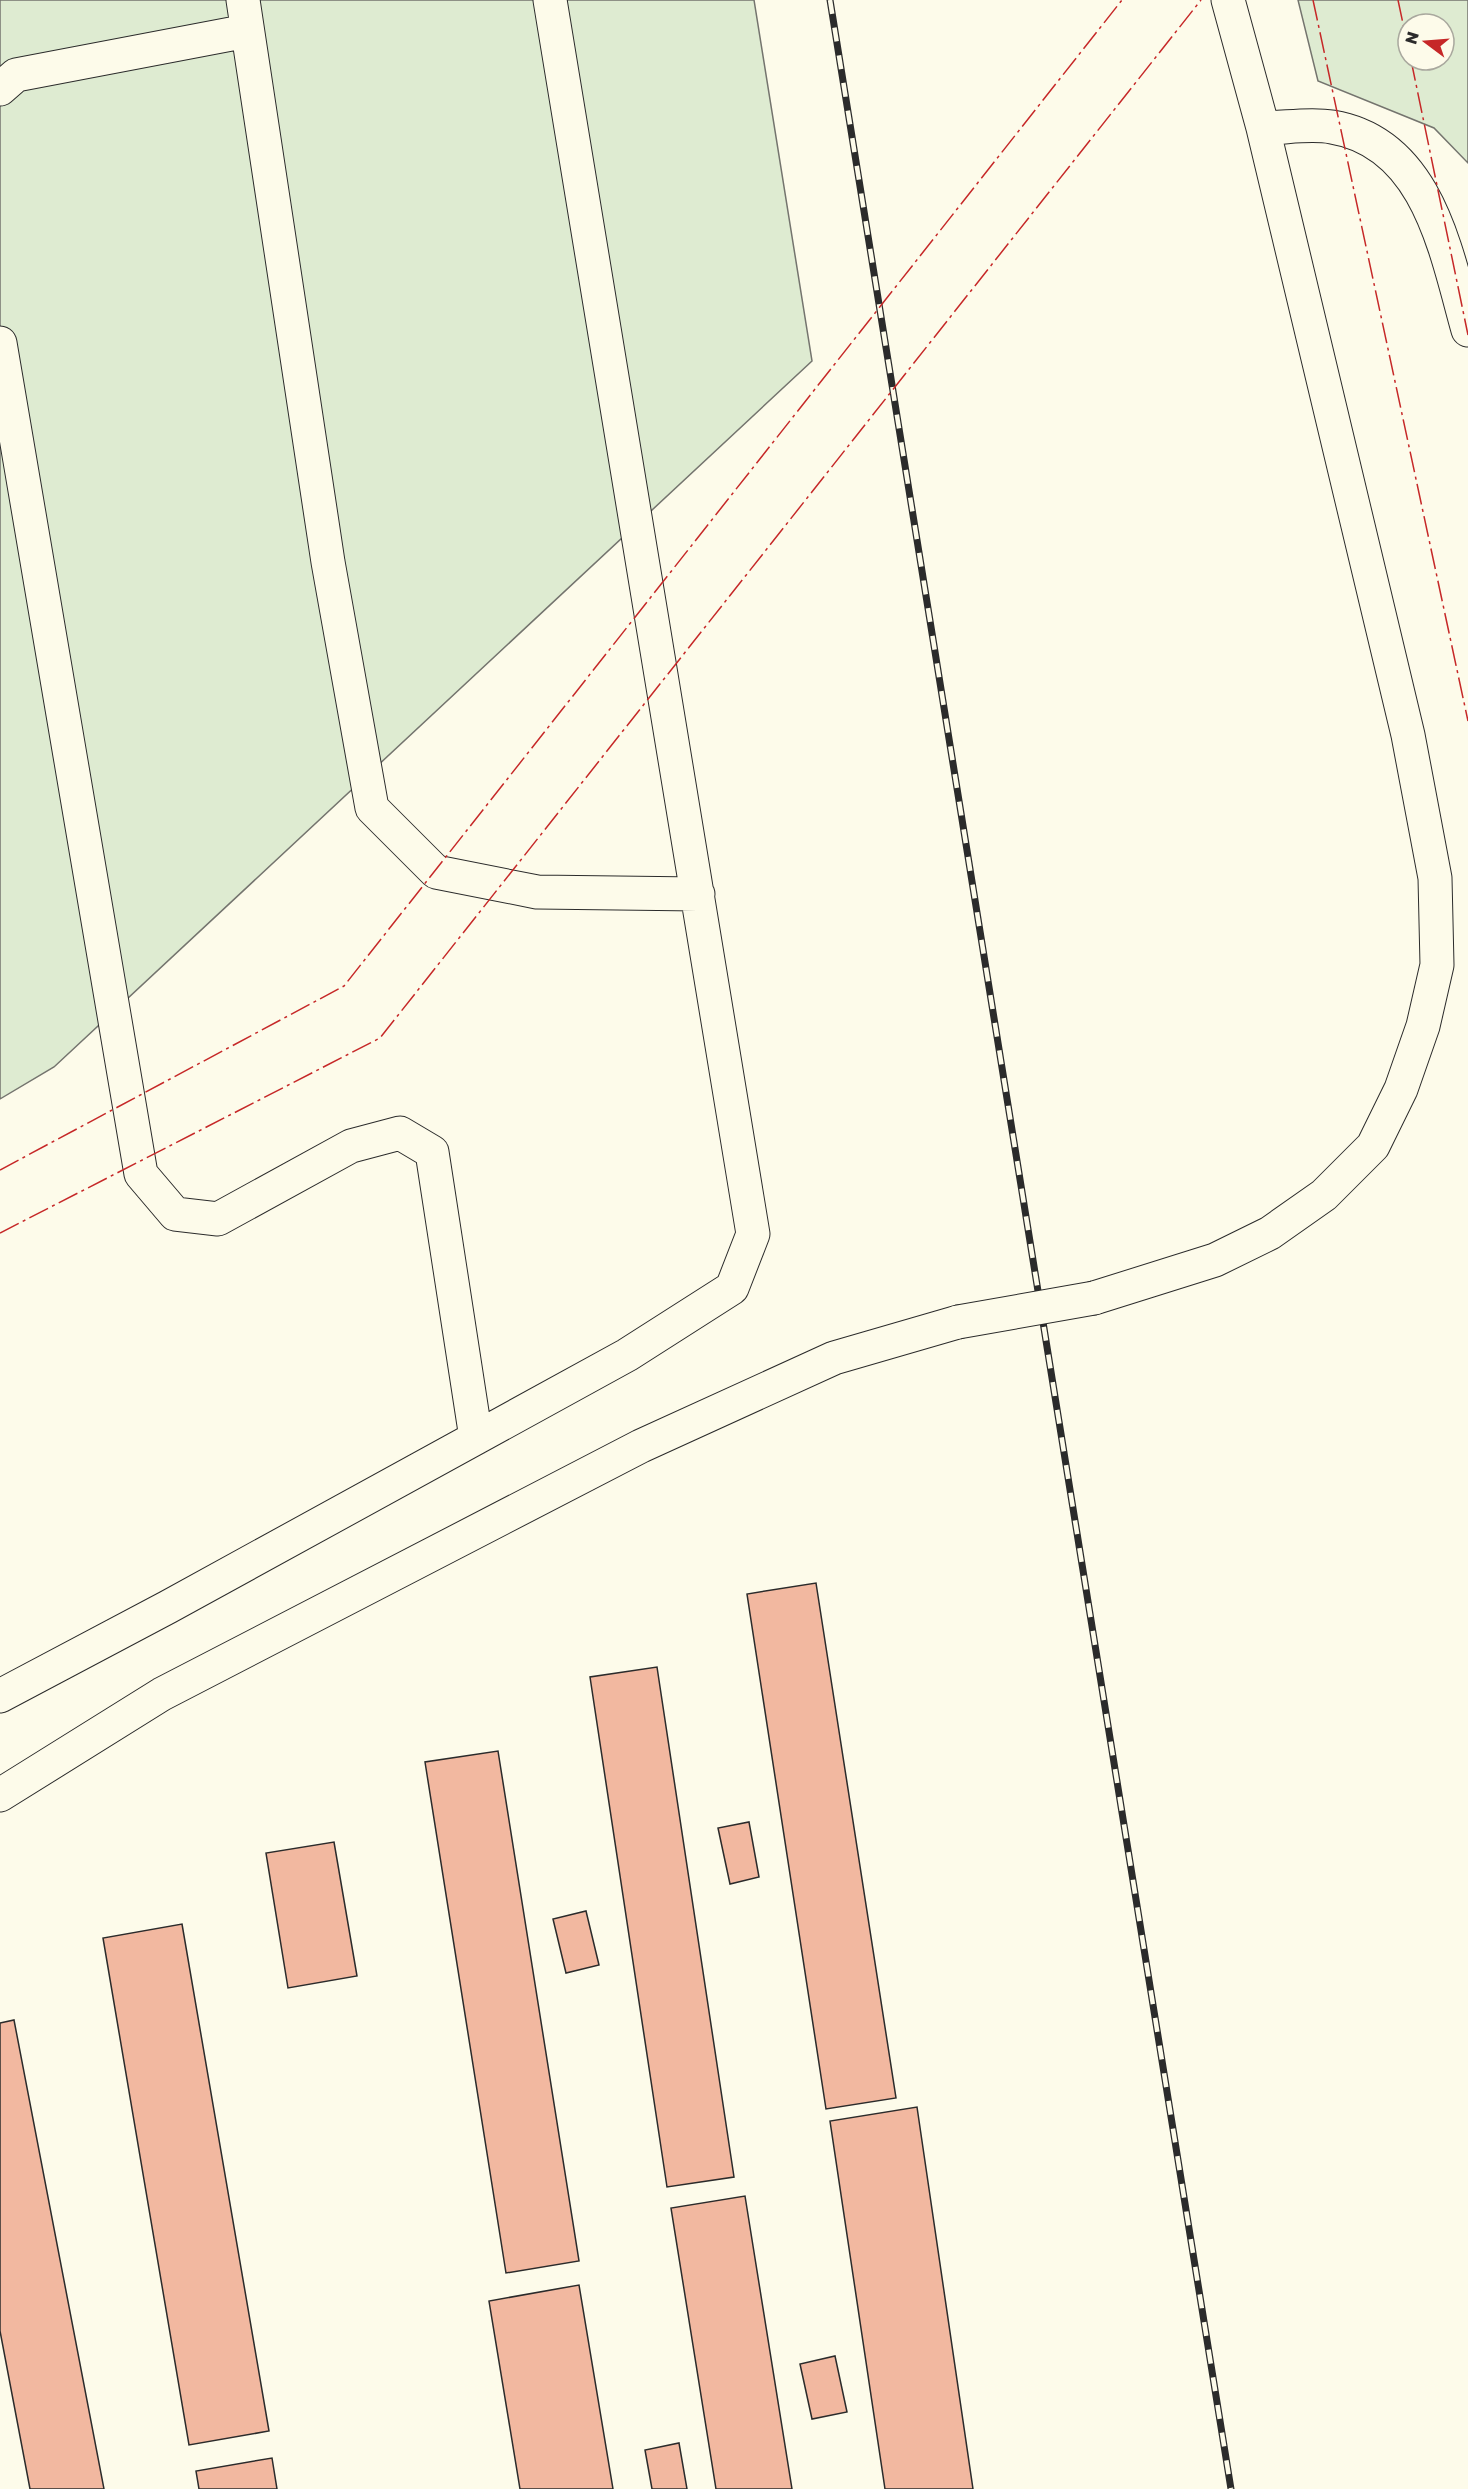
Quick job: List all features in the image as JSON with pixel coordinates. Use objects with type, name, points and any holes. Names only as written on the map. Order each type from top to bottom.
[{"type":"street","points":[[0,1696],[627,1355],[732,1288],[753,1234],[550,0]]},
{"type":"street","points":[[0,1795],[162,1694],[641,1446],[834,1358],[958,1322],[1094,1298],[1215,1260],[1270,1233],[1323,1195],[1373,1146],[1401,1089],[1423,1026],[1437,965],[1436,878],[1408,735],[1263,128],[1228,0]]},
{"type":"street","points":[[0,89],[16,75],[245,16],[328,562],[372,808],[436,872],[537,892],[698,894]]},
{"type":"street","points":[[1263,128],[1331,127],[1374,141],[1392,153],[1408,172],[1441,235],[1468,330]]},
{"type":"street","points":[[0,343],[96,892],[141,1174],[175,1214],[218,1219],[351,1146],[400,1133],[432,1152],[476,1438]]},
{"type":"green space","points":[[0,0],[754,0],[812,361],[54,1067],[0,1099]]},
{"type":"green space","points":[[1298,0],[1468,0],[1468,163],[1434,128],[1318,81]]},
{"type":"building","points":[[816,1583],[896,2098],[826,2109],[747,1594]]},
{"type":"building","points":[[657,1667],[734,2177],[667,2187],[590,1677]]},
{"type":"building","points":[[498,1751],[579,2261],[506,2273],[425,1762]]},
{"type":"building","points":[[749,1822],[759,1877],[730,1884],[718,1828]]},
{"type":"building","points":[[334,1842],[357,1976],[288,1988],[266,1853]]},
{"type":"building","points":[[586,1911],[599,1965],[566,1973],[553,1919]]},
{"type":"building","points":[[182,1924],[269,2431],[189,2445],[103,1938]]},
{"type":"building","points":[[14,2020],[104,2489],[30,2489],[0,2331],[0,2023]]},
{"type":"building","points":[[917,2107],[973,2489],[885,2489],[830,2121]]},
{"type":"building","points":[[745,2196],[792,2489],[716,2489],[671,2208]]},
{"type":"building","points":[[579,2285],[613,2489],[520,2489],[489,2301]]},
{"type":"building","points":[[835,2356],[847,2412],[812,2419],[800,2364]]},
{"type":"building","points":[[679,2443],[687,2489],[652,2489],[645,2450]]},
{"type":"building","points":[[272,2458],[277,2489],[199,2489],[196,2471]]},
{"type":"railway","points":[[830,0],[1231,2489]]},
{"type":"power","points":[[0,1170],[344,986],[1122,0]]},
{"type":"power","points":[[0,1233],[380,1038],[1201,0]]},
{"type":"power","points":[[1313,0],[1468,721]]},
{"type":"power","points":[[1398,0],[1401,12]]},
{"type":"power","points":[[1413,72],[1468,335]]}]
